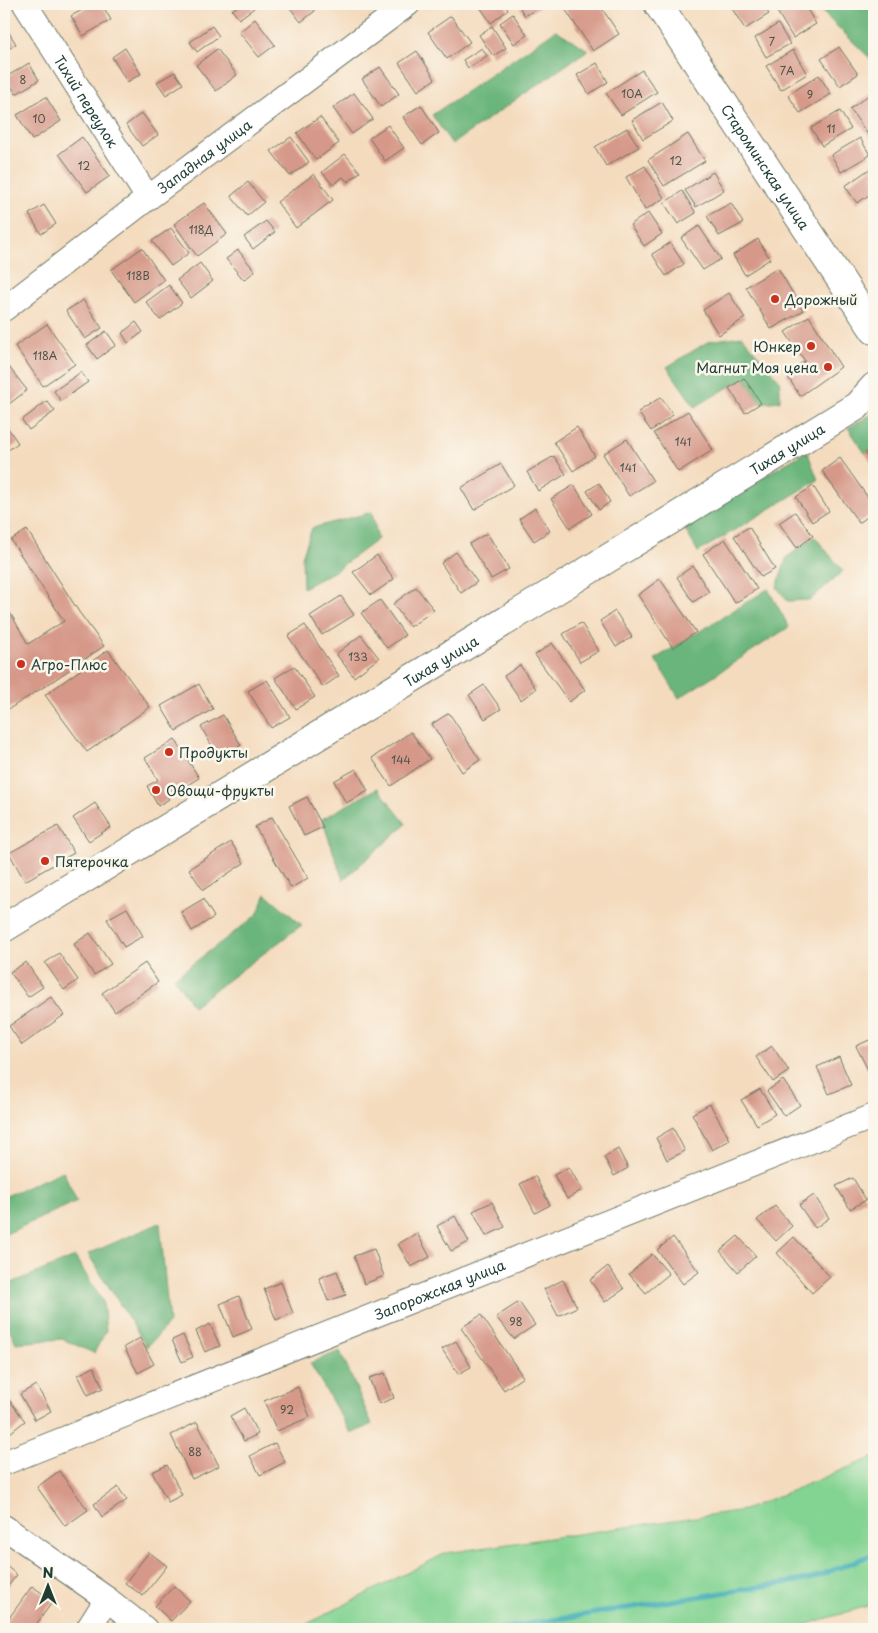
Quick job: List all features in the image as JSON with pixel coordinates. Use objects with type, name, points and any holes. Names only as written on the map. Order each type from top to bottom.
[{"type":"main road","name":"Староминская улица","points":[[658,4],[874,330]]},
{"type":"main road","name":"Тихая улица","points":[[4,928],[857,406],[874,387]]},
{"type":"street","name":"Тихий переулок","points":[[25,4],[148,198]]},
{"type":"street","name":"Западная улица","points":[[4,308],[408,4]]},
{"type":"street","name":"Запорожская улица","points":[[4,1463],[874,1116]]},
{"type":"street","points":[[4,1527],[107,1599],[145,1629]]},
{"type":"street","points":[[88,1629],[107,1599]]},
{"type":"green space","points":[[814,4],[872,4],[874,6],[874,62]]},
{"type":"green space","points":[[556,30],[588,50],[452,144],[432,115]]},
{"type":"green space","points":[[742,336],[780,381],[780,401],[761,403],[744,378],[695,407],[667,367],[709,341]]},
{"type":"green space","points":[[874,413],[874,448],[865,453],[848,428]]},
{"type":"green space","points":[[807,451],[818,480],[698,552],[682,524]]},
{"type":"green space","points":[[372,512],[378,539],[335,571],[303,588],[302,557],[312,528]]},
{"type":"green space","points":[[815,537],[843,571],[810,600],[787,601],[777,587],[787,557]]},
{"type":"green space","points":[[768,589],[789,627],[679,698],[655,659]]},
{"type":"green space","points":[[378,788],[406,824],[343,880],[322,819]]},
{"type":"green space","points":[[266,894],[302,925],[193,1006],[174,978],[257,915]]},
{"type":"green space","points":[[63,1171],[77,1201],[4,1235],[4,1197]]},
{"type":"green space","points":[[160,1223],[169,1323],[147,1347],[88,1254]]},
{"type":"green space","points":[[75,1257],[103,1302],[106,1331],[94,1353],[62,1339],[16,1343],[4,1317],[4,1286]]},
{"type":"green space","points":[[340,1351],[372,1424],[351,1434],[310,1363]]},
{"type":"green space","points":[[874,1457],[874,1604],[791,1629],[297,1629],[446,1553],[744,1510]]},
{"type":"building","points":[[93,4],[102,4],[111,20],[83,36],[71,16]]},
{"type":"building","points":[[241,4],[251,4],[254,8],[239,19],[232,10]]},
{"type":"building","points":[[287,4],[310,4],[315,11],[301,22]]},
{"type":"building","points":[[478,4],[504,4],[508,10],[491,23]]},
{"type":"building","points":[[527,4],[537,4],[539,7],[525,16],[520,8]]},
{"type":"building","points":[[572,4],[599,4],[619,34],[593,51],[565,9]]},
{"type":"building","points":[[729,4],[762,4],[769,14],[745,29]]},
{"type":"building","points":[[786,4],[804,4],[816,24],[793,38],[776,10]]},
{"type":"building","points":[[513,14],[527,35],[514,44],[500,23]]},
{"type":"building","points":[[451,16],[470,42],[447,59],[428,32]]},
{"type":"building","points":[[255,19],[275,45],[259,57],[239,32]]},
{"type":"building","points":[[778,24],[790,44],[766,57],[755,38]]},
{"type":"building","points":[[212,26],[219,36],[197,52],[190,42]]},
{"type":"building","points":[[492,26],[506,48],[493,56],[479,35]]},
{"type":"building","points":[[4,27],[16,44],[4,52]]},
{"type":"building","points":[[839,47],[858,74],[840,86],[821,59]]},
{"type":"building","points":[[125,48],[141,74],[127,82],[112,57]]},
{"type":"building","points":[[482,48],[487,56],[468,68],[463,60]]},
{"type":"building","points":[[217,49],[237,75],[216,91],[196,65]]},
{"type":"building","points":[[793,50],[807,74],[781,90],[766,66]]},
{"type":"building","points":[[417,51],[435,79],[418,91],[399,63]]},
{"type":"building","points":[[29,63],[39,80],[16,94],[6,77]]},
{"type":"building","points":[[597,63],[608,82],[589,94],[577,75]]},
{"type":"building","points":[[380,67],[399,94],[381,107],[362,79]]},
{"type":"building","points":[[642,70],[657,92],[621,115],[606,93]]},
{"type":"building","points":[[175,72],[183,84],[166,95],[157,82]]},
{"type":"building","points":[[819,75],[831,94],[800,113],[788,95]]},
{"type":"building","points":[[874,91],[874,143],[850,109]]},
{"type":"building","points":[[354,93],[373,119],[352,134],[333,108]]},
{"type":"building","points":[[46,97],[61,121],[32,140],[17,115]]},
{"type":"building","points":[[662,102],[673,121],[643,139],[632,120]]},
{"type":"building","points":[[421,105],[439,133],[422,145],[403,117]]},
{"type":"building","points":[[840,111],[851,129],[822,146],[811,128]]},
{"type":"building","points":[[142,113],[158,135],[142,146],[126,125]]},
{"type":"building","points":[[320,117],[339,143],[316,160],[297,133]]},
{"type":"building","points":[[388,125],[404,148],[385,161],[369,138]]},
{"type":"building","points":[[627,128],[639,147],[606,166],[595,147]]},
{"type":"building","points":[[688,134],[705,161],[664,186],[648,160]]},
{"type":"building","points":[[82,137],[110,176],[87,192],[59,154]]},
{"type":"building","points":[[291,137],[309,162],[290,176],[271,151]]},
{"type":"building","points":[[860,138],[870,155],[841,172],[831,155]]},
{"type":"building","points":[[345,154],[360,172],[348,182],[343,177],[333,185],[322,172]]},
{"type":"building","points":[[645,166],[664,198],[645,210],[626,177]]},
{"type":"building","points":[[874,166],[874,192],[857,203],[845,186]]},
{"type":"building","points":[[713,172],[724,190],[696,207],[685,190]]},
{"type":"building","points":[[314,174],[333,200],[296,228],[277,202]]},
{"type":"building","points":[[248,182],[264,202],[247,216],[231,196]]},
{"type":"building","points":[[682,191],[696,213],[678,224],[664,203]]},
{"type":"building","points":[[204,203],[227,234],[197,256],[174,224]]},
{"type":"building","points":[[731,203],[743,223],[719,236],[707,216]]},
{"type":"building","points":[[44,205],[56,224],[41,234],[29,214]]},
{"type":"building","points":[[648,213],[662,234],[644,246],[630,225]]},
{"type":"building","points":[[266,221],[275,232],[253,249],[244,237]]},
{"type":"building","points":[[699,226],[721,259],[703,270],[681,238]]},
{"type":"building","points":[[171,228],[189,253],[171,266],[152,241]]},
{"type":"building","points":[[758,239],[770,259],[745,275],[733,255]]},
{"type":"building","points":[[670,243],[684,264],[666,276],[652,254]]},
{"type":"building","points":[[142,248],[164,280],[134,302],[111,270]]},
{"type":"building","points":[[238,250],[255,271],[244,280],[226,259]]},
{"type":"building","points":[[200,263],[213,281],[191,298],[177,280]]},
{"type":"building","name":"Дорожный","points":[[778,268],[803,311],[771,329],[746,287]]},
{"type":"building","points":[[169,285],[182,303],[160,320],[146,302]]},
{"type":"building","points":[[729,293],[745,318],[719,335],[703,310]]},
{"type":"building","points":[[83,300],[102,328],[85,339],[66,311]]},
{"type":"building","name":"Юнкер","points":[[809,316],[841,367],[800,396],[786,374],[805,361],[785,332]]},
{"type":"building","points":[[136,322],[143,332],[128,343],[122,333]]},
{"type":"building","points":[[47,324],[75,364],[43,386],[15,346]]},
{"type":"building","points":[[106,331],[116,345],[97,359],[87,345]]},
{"type":"building","points":[[9,367],[27,390],[4,408],[4,371]]},
{"type":"building","points":[[81,372],[88,382],[61,401],[54,391]]},
{"type":"building","points":[[744,378],[761,403],[745,413],[729,388]]},
{"type":"building","points":[[661,397],[673,415],[651,431],[638,412]]},
{"type":"building","points":[[47,401],[55,411],[29,430],[22,420]]},
{"type":"building","points":[[688,411],[713,450],[678,472],[654,433]]},
{"type":"building","points":[[4,422],[18,443],[4,453]]},
{"type":"building","points":[[577,427],[595,456],[573,471],[554,442]]},
{"type":"building","points":[[627,439],[653,481],[629,496],[603,454]]},
{"type":"building","points":[[874,448],[874,467],[865,453]]},
{"type":"building","points":[[554,456],[566,474],[538,491],[527,472]]},
{"type":"building","points":[[840,458],[874,506],[874,512],[859,523],[822,471]]},
{"type":"building","points":[[501,464],[514,485],[474,510],[461,488]]},
{"type":"building","points":[[599,483],[610,502],[599,510],[587,491]]},
{"type":"building","points":[[574,485],[592,514],[570,528],[551,499]]},
{"type":"building","points":[[813,486],[829,511],[812,522],[796,497]]},
{"type":"building","points":[[535,508],[550,531],[534,541],[519,519]]},
{"type":"building","points":[[795,512],[813,536],[797,548],[779,523]]},
{"type":"building","points":[[749,527],[775,569],[761,577],[734,536]]},
{"type":"building","points":[[27,530],[79,612],[104,646],[4,712],[4,602],[28,644],[64,621],[11,540]]},
{"type":"building","points":[[487,533],[509,569],[491,579],[469,544]]},
{"type":"building","points":[[725,539],[757,589],[735,603],[703,554]]},
{"type":"building","points":[[456,552],[477,582],[461,593],[441,563]]},
{"type":"building","points":[[377,555],[394,579],[371,595],[353,572]]},
{"type":"building","points":[[693,566],[709,592],[693,602],[677,577]]},
{"type":"building","points":[[660,579],[696,632],[673,648],[638,595]]},
{"type":"building","points":[[416,587],[434,610],[410,627],[393,604]]},
{"type":"building","points":[[341,596],[354,615],[322,635],[310,616]]},
{"type":"building","points":[[380,600],[405,635],[387,648],[361,613]]},
{"type":"building","points":[[615,611],[632,637],[616,647],[600,621]]},
{"type":"building","points":[[581,623],[599,651],[580,662],[563,634]]},
{"type":"building","points":[[305,625],[339,676],[323,687],[288,636]]},
{"type":"building","points":[[361,635],[379,658],[354,677],[336,654]]},
{"type":"building","points":[[552,643],[585,690],[569,702],[535,655]]},
{"type":"building","points":[[108,650],[150,707],[87,752],[45,695]]},
{"type":"building","points":[[520,665],[536,689],[521,700],[504,676]]},
{"type":"building","points":[[294,666],[315,697],[296,709],[275,678]]},
{"type":"building","points":[[267,680],[290,717],[271,728],[248,691]]},
{"type":"building","points":[[199,684],[213,709],[176,731],[161,706]]},
{"type":"building","points":[[484,685],[501,709],[485,719],[469,695]]},
{"type":"building","points":[[449,713],[480,760],[462,772],[432,724]]},
{"type":"building","points":[[223,715],[241,745],[219,758],[201,727]]},
{"type":"building","points":[[411,732],[430,759],[391,786],[372,758]]},
{"type":"building","points":[[175,739],[199,778],[168,797],[169,799],[158,806],[147,786],[158,780],[145,758]]},
{"type":"building","points":[[356,769],[368,791],[346,803],[334,781]]},
{"type":"building","points":[[307,797],[323,827],[304,836],[289,806]]},
{"type":"building","points":[[95,803],[111,827],[89,841],[73,818]]},
{"type":"building","points":[[272,817],[308,878],[291,888],[255,827]]},
{"type":"building","points":[[58,826],[74,853],[25,881],[9,853]]},
{"type":"building","points":[[231,842],[244,863],[203,890],[189,869]]},
{"type":"building","points":[[203,899],[214,917],[192,931],[181,912]]},
{"type":"building","points":[[127,908],[143,936],[124,947],[107,919]]},
{"type":"building","points":[[90,933],[111,964],[94,975],[74,944]]},
{"type":"building","points":[[59,953],[78,980],[64,990],[45,963]]},
{"type":"building","points":[[26,962],[43,987],[28,997],[10,972]]},
{"type":"building","points":[[145,963],[158,982],[115,1012],[102,993]]},
{"type":"building","points":[[51,997],[64,1015],[22,1045],[9,1026]]},
{"type":"building","points":[[874,1038],[874,1074],[871,1076],[856,1046]]},
{"type":"building","points":[[772,1046],[789,1071],[773,1082],[756,1057]]},
{"type":"building","points":[[839,1057],[851,1085],[829,1094],[817,1067]]},
{"type":"building","points":[[783,1080],[800,1105],[784,1116],[767,1091]]},
{"type":"building","points":[[760,1089],[775,1114],[757,1125],[741,1100]]},
{"type":"building","points":[[710,1104],[730,1140],[712,1150],[692,1114]]},
{"type":"building","points":[[673,1128],[685,1151],[667,1160],[656,1138]]},
{"type":"building","points":[[618,1149],[628,1168],[614,1176],[604,1157]]},
{"type":"building","points":[[569,1167],[582,1190],[567,1199],[554,1175]]},
{"type":"building","points":[[535,1176],[550,1205],[535,1213],[520,1184]]},
{"type":"building","points":[[853,1178],[866,1200],[850,1209],[836,1186]]},
{"type":"building","points":[[814,1195],[829,1218],[815,1228],[799,1205]]},
{"type":"building","points":[[492,1202],[505,1227],[486,1236],[473,1211]]},
{"type":"building","points":[[775,1206],[792,1226],[776,1241],[757,1220]]},
{"type":"building","points":[[455,1216],[469,1242],[451,1251],[437,1226]]},
{"type":"building","points":[[417,1233],[430,1257],[411,1267],[398,1244]]},
{"type":"building","points":[[738,1236],[756,1256],[738,1272],[720,1251]]},
{"type":"building","points":[[673,1237],[699,1272],[683,1284],[657,1250]]},
{"type":"building","points":[[794,1237],[830,1277],[812,1293],[777,1253]]},
{"type":"building","points":[[374,1249],[384,1276],[364,1284],[354,1256]]},
{"type":"building","points":[[652,1254],[669,1274],[646,1293],[629,1274]]},
{"type":"building","points":[[608,1266],[624,1289],[605,1302],[590,1280]]},
{"type":"building","points":[[337,1271],[346,1295],[328,1301],[319,1278]]},
{"type":"building","points":[[563,1280],[577,1307],[558,1316],[544,1289]]},
{"type":"building","points":[[281,1282],[293,1313],[276,1320],[264,1289]]},
{"type":"building","points":[[239,1296],[252,1329],[233,1337],[220,1304]]},
{"type":"building","points":[[519,1302],[535,1325],[514,1339],[496,1317]]},
{"type":"building","points":[[481,1315],[523,1377],[504,1390],[461,1328]]},
{"type":"building","points":[[210,1324],[220,1346],[205,1352],[196,1331]]},
{"type":"building","points":[[183,1335],[193,1357],[182,1362],[172,1340]]},
{"type":"building","points":[[140,1338],[154,1364],[138,1373],[124,1347]]},
{"type":"building","points":[[456,1341],[471,1367],[458,1374],[442,1349]]},
{"type":"building","points":[[94,1367],[103,1388],[88,1395],[78,1375]]},
{"type":"building","points":[[385,1373],[394,1398],[379,1404],[369,1378]]},
{"type":"building","points":[[36,1385],[51,1411],[35,1420],[20,1394]]},
{"type":"building","points":[[298,1387],[310,1417],[277,1431],[264,1401]]},
{"type":"building","points":[[4,1393],[25,1421],[10,1433],[4,1425]]},
{"type":"building","points":[[244,1408],[258,1434],[244,1441],[230,1416]]},
{"type":"building","points":[[197,1422],[219,1466],[192,1479],[171,1435]]},
{"type":"building","points":[[275,1443],[285,1462],[260,1475],[250,1456]]},
{"type":"building","points":[[167,1465],[182,1495],[168,1502],[152,1472]]},
{"type":"building","points":[[59,1471],[88,1510],[65,1526],[37,1487]]},
{"type":"building","points":[[118,1487],[127,1500],[102,1517],[94,1504]]},
{"type":"building","points":[[149,1552],[167,1566],[143,1596],[125,1583]]},
{"type":"building","points":[[4,1564],[17,1575],[4,1591]]},
{"type":"building","points":[[32,1586],[53,1601],[33,1629],[4,1629],[4,1625]]},
{"type":"building","points":[[174,1586],[190,1601],[171,1621],[155,1606]]},
{"type":"waterway","points":[[500,1629],[810,1579],[874,1554]]},
{"type":"place","name":"Дорожный","points":[[775,299]]},
{"type":"place","name":"Юнкер","points":[[811,346]]},
{"type":"place","name":"Магнит Моя цена","points":[[828,367]]},
{"type":"place","name":"Агро-Плюс","points":[[21,664]]},
{"type":"place","name":"Продукты","points":[[169,752]]},
{"type":"place","name":"Овощи-фрукты","points":[[156,790]]},
{"type":"place","name":"Пятерочка","points":[[45,861]]}]
